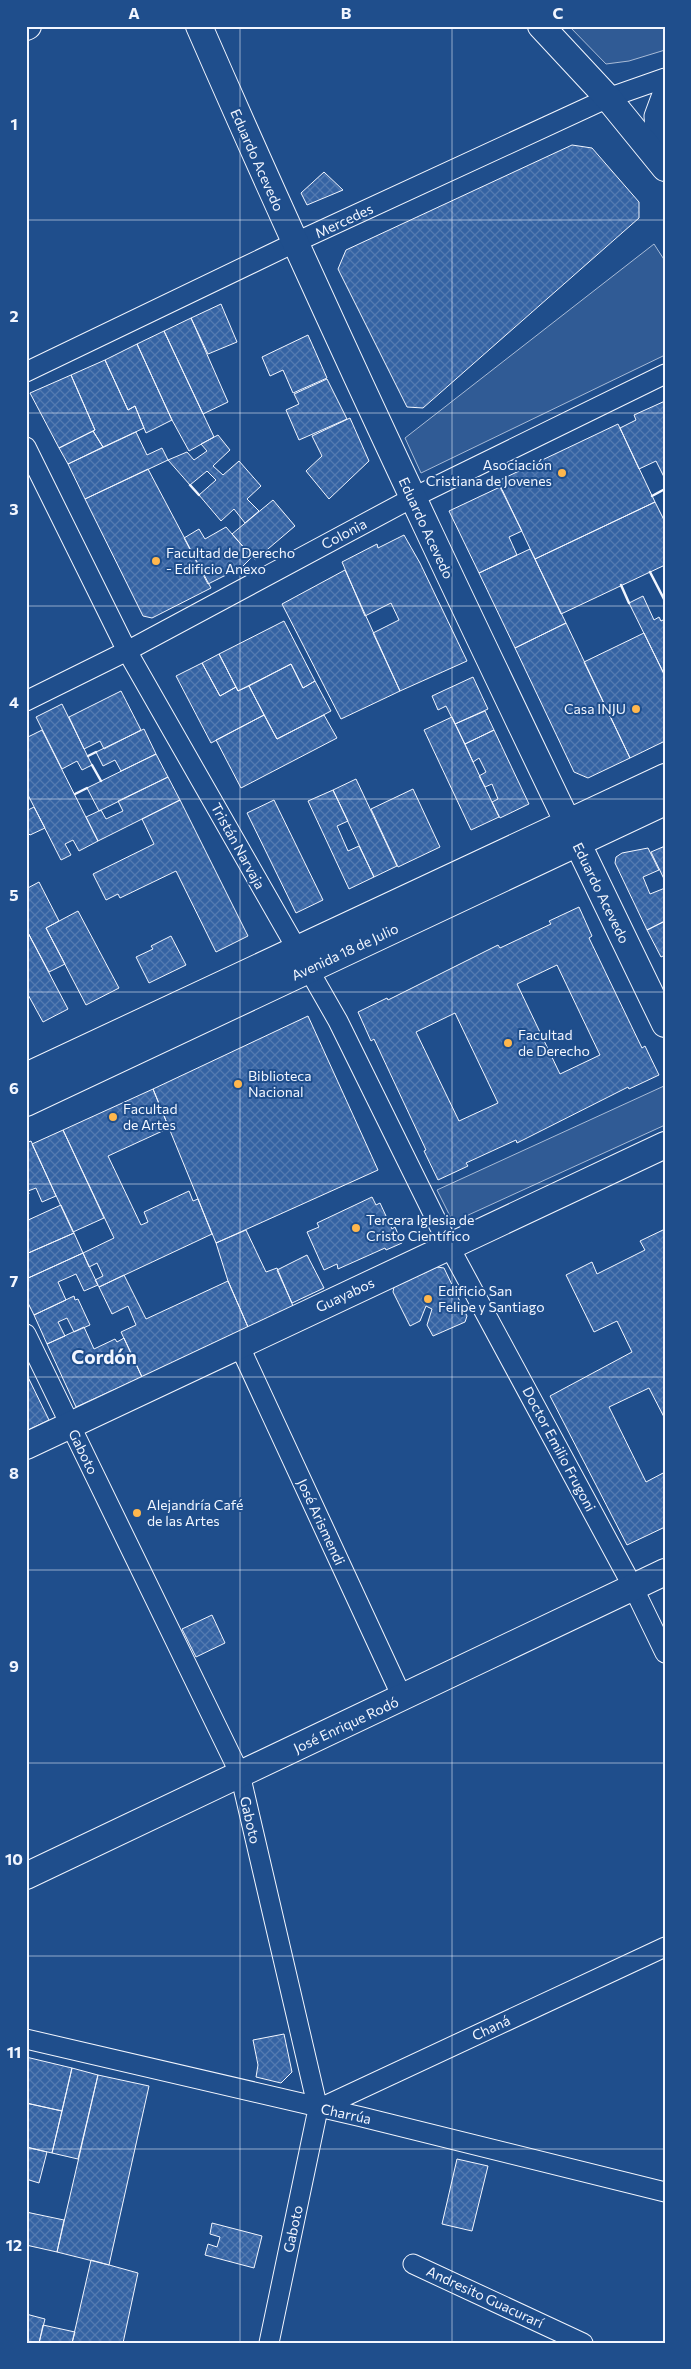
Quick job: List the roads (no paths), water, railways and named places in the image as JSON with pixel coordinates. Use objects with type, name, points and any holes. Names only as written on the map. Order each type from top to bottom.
[{"type":"street","name":"Eduardo Acevedo","points":[[199,26],[294,243],[412,498],[665,1024]]},
{"type":"street","points":[[540,26],[608,98],[661,163]]},
{"type":"street","name":"Mercedes","points":[[26,372],[294,243],[608,98],[665,78]]},
{"type":"street","points":[[661,163],[654,116],[665,86]]},
{"type":"street","name":"Colonia","points":[[26,701],[127,651],[412,498],[665,374]]},
{"type":"street","name":"Tristán Narvaja","points":[[26,447],[127,651],[338,1021],[449,1246]]},
{"type":"street","name":"Avenida 18 de Julio","points":[[26,1076],[301,959],[572,833],[665,777]]},
{"type":"street","name":"Avenida 18 de Julio","points":[[572,833],[665,802]]},
{"type":"street","name":"Avenida 18 de Julio","points":[[26,1103],[301,959]]},
{"type":"street","name":"Guayabos","points":[[26,1446],[665,1145]]},
{"type":"street","name":"Doctor Emilio Frugoni","points":[[449,1246],[632,1587],[665,1654]]},
{"type":"street","name":"Gaboto","points":[[26,1334],[240,1774],[318,2108],[269,2343]]},
{"type":"street","name":"José Arismendi","points":[[239,1345],[403,1699]]},
{"type":"street","name":"José Enrique Rodó","points":[[26,1876],[403,1699],[665,1572]]},
{"type":"street","name":"Chaná","points":[[318,2108],[665,1947]]},
{"type":"street","name":"Charrúa","points":[[26,2039],[362,2117],[665,2192]]},
{"type":"street","name":"Andresito Guacurarí","points":[[413,2264],[584,2343]]},
{"type":"place","name":"Asociación Cristiana de Jovenes","points":[[562,473]]},
{"type":"place","name":"Facultad de Derecho - Edificio Anexo","points":[[156,561]]},
{"type":"place","name":"Casa INJU","points":[[636,709]]},
{"type":"place","name":"Facultad de Derecho","points":[[508,1043]]},
{"type":"place","name":"Biblioteca Nacional","points":[[238,1084]]},
{"type":"place","name":"Facultad de Artes","points":[[113,1117]]},
{"type":"place","name":"Tercera Iglesia de Cristo Científico","points":[[356,1228]]},
{"type":"place","name":"Edificio San Felipe y Santiago","points":[[428,1299]]},
{"type":"place","name":"Alejandría Café de las Artes","points":[[137,1513]]},
{"type":"district","name":"Cordón","points":[[104,1357]]}]
